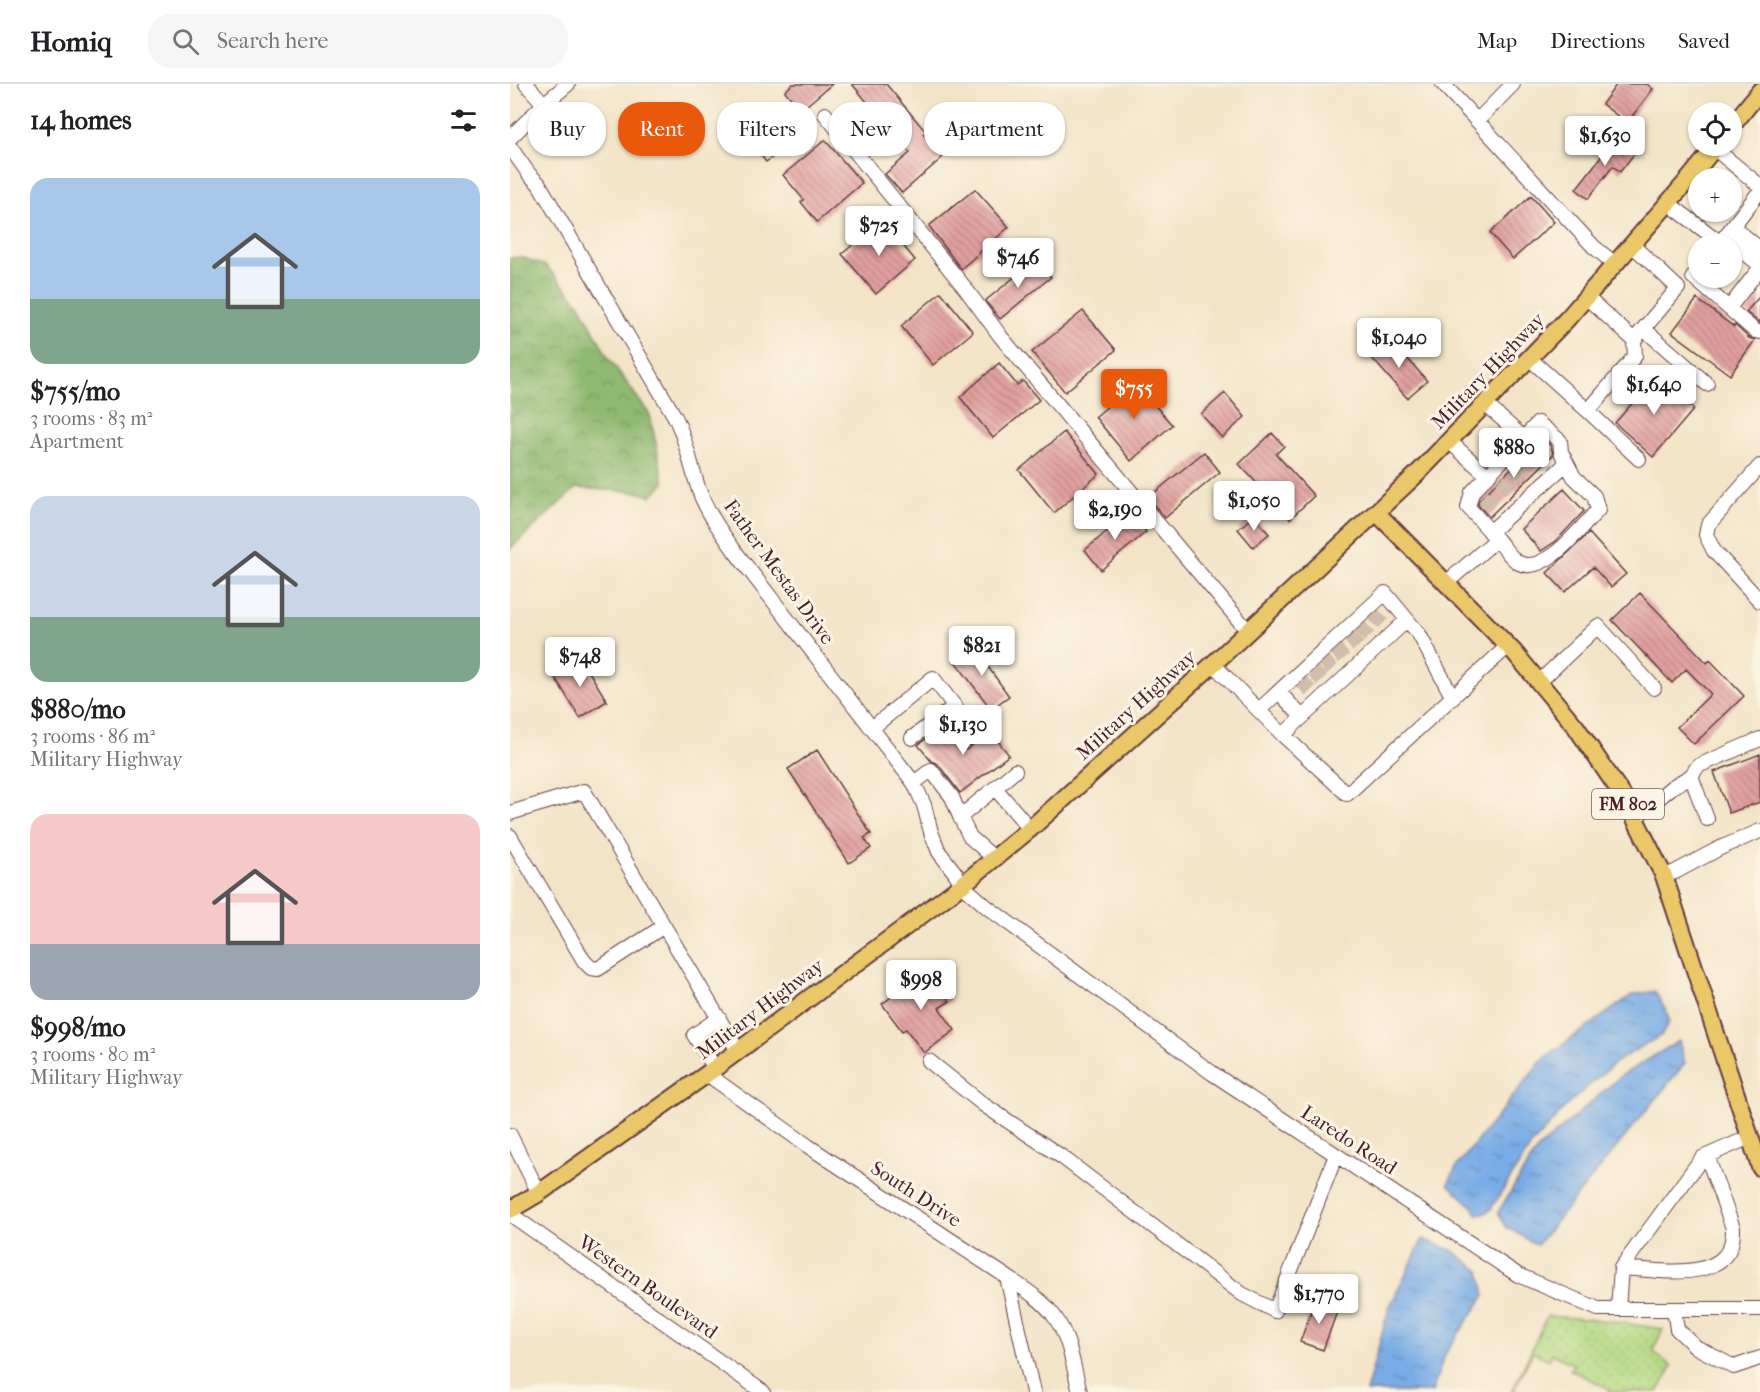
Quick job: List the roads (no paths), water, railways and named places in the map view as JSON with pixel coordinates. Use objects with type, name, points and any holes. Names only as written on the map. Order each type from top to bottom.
[{"type":"main road","points":[[1742,113],[1760,91]]},
{"type":"main road","name":"Military Highway","points":[[510,1212],[711,1071],[962,885],[1030,829],[1377,513],[1485,404],[1586,297],[1707,156]]},
{"type":"main road","name":"FM 802","points":[[1377,513],[1508,646],[1575,726],[1625,799],[1664,876],[1760,1167]]},
{"type":"street","points":[[526,84],[542,102]]},
{"type":"street","points":[[546,102],[568,84]]},
{"type":"street","points":[[1443,84],[1587,238],[1615,264]]},
{"type":"street","points":[[1477,121],[1513,84]]},
{"type":"street","points":[[825,114],[965,288],[1001,337],[1248,631]]},
{"type":"street","points":[[510,138],[528,120]]},
{"type":"street","name":"Father Mestas Drive","points":[[510,147],[539,184],[675,417],[685,436],[701,496],[711,515],[737,554],[914,783],[924,805],[939,852],[962,885]]},
{"type":"street","points":[[1725,156],[1760,186]]},
{"type":"street","points":[[1728,234],[1760,191]]},
{"type":"street","points":[[1668,203],[1718,234]]},
{"type":"street","points":[[1742,243],[1760,249]]},
{"type":"street","points":[[1632,245],[1678,288],[1634,340]]},
{"type":"street","points":[[1729,308],[1760,266],[1742,252]]},
{"type":"street","points":[[1705,288],[1755,331],[1760,332]]},
{"type":"street","points":[[1586,297],[1634,340],[1635,356],[1588,411]]},
{"type":"street","points":[[1644,329],[1707,384]]},
{"type":"street","points":[[1529,358],[1640,459]]},
{"type":"street","points":[[1485,404],[1519,452]]},
{"type":"street","points":[[1547,461],[1562,468],[1594,496],[1598,510],[1549,560],[1535,566],[1519,563],[1468,507],[1472,492],[1480,492],[1494,475],[1519,452],[1538,423],[1560,441],[1562,468]]},
{"type":"street","points":[[1449,441],[1494,475]]},
{"type":"street","points":[[1760,466],[1708,525],[1706,535],[1714,551],[1760,601]]},
{"type":"street","points":[[1446,583],[1493,535],[1502,513],[1536,481],[1562,468]]},
{"type":"street","points":[[1283,735],[1302,717],[1307,687],[1318,677],[1337,676],[1341,655],[1360,638],[1371,611],[1385,592],[1419,634],[1453,699]]},
{"type":"street","points":[[1259,710],[1279,692],[1307,687],[1318,677],[1321,657],[1341,655],[1360,638],[1407,620]]},
{"type":"street","points":[[1539,682],[1598,626],[1654,688]]},
{"type":"street","points":[[1212,664],[1283,735],[1347,794],[1508,646]]},
{"type":"street","points":[[872,728],[933,678],[972,729]]},
{"type":"street","points":[[1279,692],[1302,717]]},
{"type":"street","points":[[912,738],[955,706]]},
{"type":"street","points":[[1635,818],[1672,787],[1691,776],[1698,766],[1760,739]]},
{"type":"street","points":[[914,783],[931,770],[952,797],[970,837],[995,859]]},
{"type":"street","points":[[960,817],[1015,771]]},
{"type":"street","points":[[1691,776],[1707,819]]},
{"type":"street","points":[[995,788],[1030,829]]},
{"type":"street","points":[[510,813],[584,791],[738,1051]]},
{"type":"street","points":[[1664,876],[1760,831]]},
{"type":"street","points":[[510,836],[591,968],[598,969],[664,926]]},
{"type":"street","name":"Laredo Road","points":[[962,885],[1212,1073],[1518,1275],[1598,1309],[1760,1309]]},
{"type":"street","points":[[711,1071],[694,1035],[719,1018]]},
{"type":"street","points":[[929,1061],[984,1105],[1062,1157],[1242,1294],[1275,1311],[1336,1155]]},
{"type":"street","name":"South Drive","points":[[711,1071],[808,1146],[1037,1299],[1054,1316],[1067,1342],[1080,1392]]},
{"type":"street","points":[[510,1135],[538,1193]]},
{"type":"street","points":[[1618,1309],[1621,1268],[1702,1158],[1750,1137]]},
{"type":"street","points":[[1621,1268],[1695,1271],[1710,1268],[1721,1260],[1733,1239],[1733,1228],[1707,1156]]},
{"type":"street","name":"Western Boulevard","points":[[510,1212],[763,1392]]},
{"type":"street","points":[[1007,1277],[1033,1392]]},
{"type":"street","points":[[1674,1309],[1677,1329],[1696,1347],[1734,1367],[1760,1358]]},
{"type":"water","points":[[1655,991],[1667,1013],[1669,1022],[1662,1035],[1617,1061],[1566,1106],[1531,1146],[1491,1209],[1477,1214],[1473,1207],[1448,1184],[1457,1166],[1544,1058],[1632,995]]},
{"type":"water","points":[[1679,1041],[1685,1063],[1537,1245],[1506,1227],[1498,1212],[1537,1150],[1622,1075]]},
{"type":"water","points":[[1423,1239],[1453,1251],[1480,1271],[1485,1295],[1445,1354],[1432,1392],[1366,1392],[1389,1308]]},
{"type":"tunnel","points":[[1534,447],[1547,461]]},
{"type":"tunnel","points":[[1522,458],[1536,472]]},
{"type":"tunnel","points":[[1513,467],[1528,480]]},
{"type":"tunnel","points":[[1500,479],[1514,493]]},
{"type":"tunnel","points":[[1483,496],[1498,508]]},
{"type":"tunnel","points":[[1373,614],[1383,624]]},
{"type":"tunnel","points":[[1360,627],[1369,637]]},
{"type":"tunnel","points":[[1349,636],[1358,647]]},
{"type":"tunnel","points":[[1335,648],[1344,659]]},
{"type":"tunnel","points":[[1323,659],[1333,671]]},
{"type":"tunnel","points":[[1313,671],[1322,680]]},
{"type":"tunnel","points":[[1301,681],[1311,691]]}]
